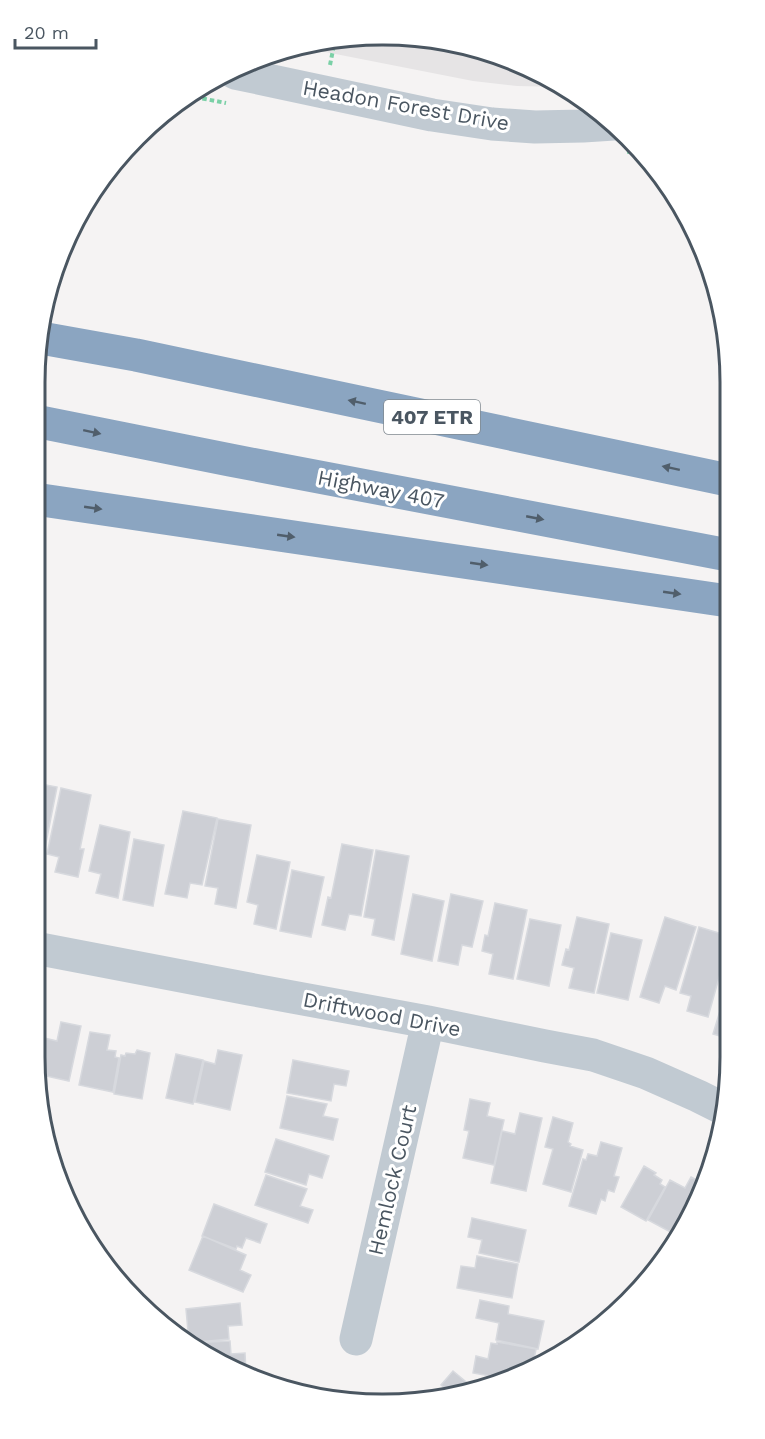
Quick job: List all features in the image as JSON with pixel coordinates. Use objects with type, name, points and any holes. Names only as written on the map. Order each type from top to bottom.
[{"type":"highway","points":[[49,330],[136,355]]},
{"type":"highway","name":"407 ETR","points":[[48,339],[136,355],[720,478]]},
{"type":"highway","name":"Highway 407","points":[[45,422],[230,460],[720,553]]},
{"type":"highway","points":[[45,501],[720,600]]},
{"type":"street","name":"Headon Forest Drive","points":[[244,75],[432,115],[492,124],[535,127],[599,124]]},
{"type":"street","name":"Driftwood Drive","points":[[45,950],[593,1055],[646,1073],[716,1105]]},
{"type":"street","name":"Hemlock Court","points":[[356,1339],[428,1022]]},
{"type":"path","points":[[331,58],[333,49]]},
{"type":"shaded area","points":[[382,45],[448,51],[491,63],[545,87],[473,81],[319,51]]},
{"type":"building","points":[[45,785],[57,787],[45,848]]},
{"type":"building","points":[[61,788],[91,795],[80,849],[84,849],[78,877],[55,872],[59,857],[47,854]]},
{"type":"building","points":[[183,811],[217,818],[202,885],[190,883],[187,898],[165,894]]},
{"type":"building","points":[[218,819],[251,825],[236,908],[215,904],[218,888],[205,886]]},
{"type":"building","points":[[100,825],[130,832],[118,898],[96,893],[101,874],[89,871]]},
{"type":"building","points":[[134,839],[164,845],[153,906],[123,900]]},
{"type":"building","points":[[342,844],[373,850],[361,916],[349,914],[345,930],[322,925],[328,897],[331,898]]},
{"type":"building","points":[[376,850],[409,856],[394,940],[372,935],[375,919],[364,917]]},
{"type":"building","points":[[257,855],[290,862],[276,929],[254,924],[258,905],[247,902]]},
{"type":"building","points":[[292,870],[324,877],[311,937],[280,931]]},
{"type":"building","points":[[413,894],[444,901],[432,961],[401,954]]},
{"type":"building","points":[[451,894],[483,901],[472,947],[462,945],[458,965],[438,961]]},
{"type":"building","points":[[495,903],[527,910],[513,979],[489,974],[493,954],[482,951],[485,935],[488,936]]},
{"type":"building","points":[[577,917],[609,924],[594,993],[569,988],[574,968],[562,965],[566,949],[569,950]]},
{"type":"building","points":[[665,917],[696,927],[676,990],[665,986],[659,1003],[640,997]]},
{"type":"building","points":[[530,919],[561,925],[549,986],[517,979]]},
{"type":"building","points":[[699,927],[720,933],[720,974],[708,1017],[687,1011],[691,996],[680,993]]},
{"type":"building","points":[[611,933],[642,940],[628,1000],[597,993]]},
{"type":"building","points":[[720,1011],[720,1036],[713,1034]]},
{"type":"building","points":[[61,1022],[81,1026],[69,1081],[46,1076],[45,1038],[57,1041]]},
{"type":"building","points":[[90,1032],[110,1035],[107,1050],[116,1051],[115,1057],[119,1058],[113,1092],[79,1085]]},
{"type":"building","points":[[137,1050],[150,1053],[142,1099],[114,1094],[121,1055],[135,1054]]},
{"type":"building","points":[[218,1050],[242,1055],[230,1110],[195,1102],[204,1061],[215,1064]]},
{"type":"building","points":[[176,1054],[203,1060],[193,1104],[166,1098]]},
{"type":"building","points":[[293,1060],[349,1071],[346,1086],[334,1084],[331,1101],[287,1093]]},
{"type":"building","points":[[287,1096],[327,1104],[323,1116],[338,1119],[333,1140],[280,1128]]},
{"type":"building","points":[[470,1099],[490,1103],[487,1116],[504,1120],[494,1165],[463,1158],[469,1131],[464,1130]]},
{"type":"building","points":[[520,1113],[542,1118],[526,1191],[491,1183],[502,1131],[515,1134]]},
{"type":"building","points":[[553,1117],[573,1123],[568,1142],[570,1146],[583,1150],[571,1192],[543,1184],[553,1149],[545,1147]]},
{"type":"building","points":[[276,1139],[329,1156],[322,1178],[309,1174],[306,1185],[265,1172]]},
{"type":"building","points":[[601,1142],[622,1148],[614,1176],[619,1177],[614,1192],[608,1190],[605,1201],[601,1199],[596,1214],[569,1206],[583,1159],[586,1160],[588,1154],[597,1156]]},
{"type":"building","points":[[644,1166],[656,1173],[654,1175],[662,1180],[660,1184],[665,1187],[646,1221],[621,1207]]},
{"type":"building","points":[[266,1175],[307,1189],[300,1206],[313,1210],[308,1223],[255,1205]]},
{"type":"building","points":[[691,1177],[696,1180],[671,1232],[648,1220],[670,1180],[685,1188]]},
{"type":"building","points":[[214,1204],[267,1224],[260,1243],[246,1238],[242,1248],[237,1246],[236,1249],[202,1236]]},
{"type":"building","points":[[472,1218],[526,1230],[519,1262],[479,1253],[482,1240],[468,1237]]},
{"type":"building","points":[[203,1236],[246,1255],[240,1270],[251,1275],[243,1292],[189,1270]]},
{"type":"building","points":[[477,1256],[518,1264],[512,1298],[457,1288],[461,1266],[475,1268]]},
{"type":"building","points":[[480,1300],[509,1306],[508,1314],[544,1321],[538,1349],[496,1340],[499,1323],[476,1318]]},
{"type":"building","points":[[240,1303],[242,1325],[228,1326],[229,1339],[202,1342],[188,1332],[186,1309]]},
{"type":"building","points":[[230,1341],[231,1354],[245,1353],[246,1365],[214,1349],[203,1342]]},
{"type":"building","points":[[497,1342],[536,1349],[534,1358],[491,1376],[473,1373],[476,1356],[488,1359],[491,1343],[497,1344]]},
{"type":"building","points":[[453,1371],[467,1383],[445,1388],[441,1385]]}]
